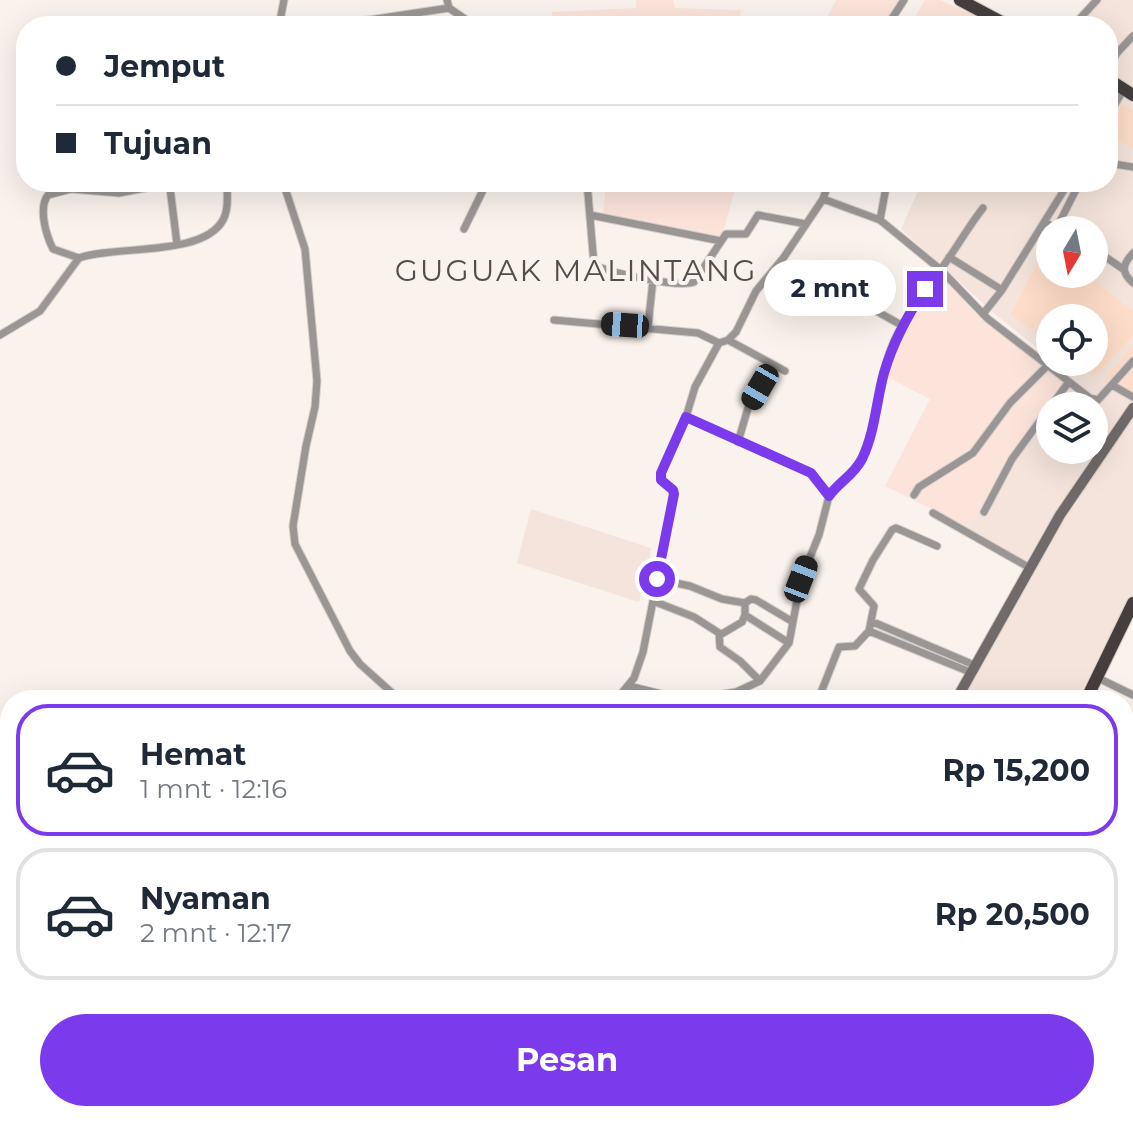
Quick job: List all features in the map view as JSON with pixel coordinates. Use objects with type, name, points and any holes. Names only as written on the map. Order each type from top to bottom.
[{"type":"highway","points":[[960,0],[992,16]]},
{"type":"highway","points":[[1092,690],[1133,603]]},
{"type":"main road","points":[[961,690],[1060,515],[1133,408]]},
{"type":"street","points":[[1082,16],[1097,0]]},
{"type":"street","points":[[397,16],[448,4]]},
{"type":"street","points":[[983,16],[985,12]]},
{"type":"street","points":[[1118,52],[1133,36]]},
{"type":"street","points":[[60,192],[48,195],[44,200],[47,235],[53,249],[79,258],[177,244],[206,235],[220,224],[227,210],[227,192]]},
{"type":"street","points":[[104,192],[123,192]]},
{"type":"street","points":[[170,192],[177,244]]},
{"type":"street","points":[[286,192],[305,249],[317,381],[293,526],[295,544],[350,651],[389,690]]},
{"type":"street","points":[[464,229],[482,192]]},
{"type":"street","points":[[588,192],[594,265],[686,284],[694,282],[728,232],[746,234],[756,216],[760,214],[806,224]]},
{"type":"street","points":[[625,690],[643,652],[674,494],[661,480],[661,473],[686,417],[695,387],[719,343],[736,332],[756,291],[784,257],[825,192]]},
{"type":"street","points":[[880,220],[885,192]]},
{"type":"street","points":[[1049,216],[1063,192]]},
{"type":"street","points":[[1064,216],[1075,192]]},
{"type":"street","points":[[823,199],[880,220],[941,270],[983,314],[1036,357]]},
{"type":"street","points":[[740,690],[760,681],[789,643],[801,579],[819,535],[829,496],[836,486],[853,474],[862,458],[873,428],[896,337],[918,300],[983,208]]},
{"type":"street","points":[[590,215],[721,241]]},
{"type":"street","points":[[983,314],[1036,236]]},
{"type":"street","points":[[1133,253],[1123,269],[1125,276],[1133,283]]},
{"type":"street","points":[[949,257],[1002,290]]},
{"type":"street","points":[[0,335],[40,311],[79,258]]},
{"type":"street","points":[[1108,259],[1123,269]]},
{"type":"street","points":[[648,327],[653,279]]},
{"type":"street","points":[[853,298],[903,326]]},
{"type":"street","points":[[554,320],[698,333],[719,343]]},
{"type":"street","points":[[728,340],[785,371]]},
{"type":"street","points":[[1059,376],[1098,400],[1133,361]]},
{"type":"street","points":[[738,442],[748,408],[772,365]]},
{"type":"street","points":[[914,495],[919,487],[973,453],[1010,403],[1037,376]]},
{"type":"street","points":[[1061,392],[1068,383]]},
{"type":"street","points":[[1112,385],[1133,397]]},
{"type":"street","points":[[686,417],[811,473],[829,496]]},
{"type":"street","points":[[984,512],[1012,459],[1036,426]]},
{"type":"street","points":[[933,513],[1030,568]]},
{"type":"street","points":[[822,690],[839,647],[855,646],[873,622],[874,606],[859,589],[892,530],[896,528],[937,546]]},
{"type":"street","points":[[657,579],[690,586],[722,599],[745,603],[756,600],[793,622]]},
{"type":"street","points":[[653,601],[694,617],[720,635]]},
{"type":"street","points":[[720,635],[742,622],[745,603]]},
{"type":"street","points":[[745,615],[789,643]]},
{"type":"street","points":[[873,622],[972,669]]},
{"type":"street","points":[[869,631],[972,669]]},
{"type":"street","points":[[720,635],[720,647],[760,681]]},
{"type":"street","points":[[1098,678],[1123,690]]},
{"type":"street","points":[[629,686],[645,690]]},
{"type":"shaded area","points":[[636,0],[673,0],[675,8],[741,10],[740,16],[552,16],[552,12],[636,8]]},
{"type":"shaded area","points":[[836,0],[900,0],[889,16],[828,16]]},
{"type":"shaded area","points":[[925,0],[940,0],[976,16],[916,16]]},
{"type":"shaded area","points":[[1099,0],[1133,0],[1133,593],[1082,690],[965,690],[1033,566],[968,527],[1036,427],[1036,464],[1108,464],[1108,392],[1059,392],[1070,376],[1108,376],[1108,304],[1036,304],[1036,347],[901,229],[918,192],[1118,192],[1118,16],[1085,16]]},
{"type":"shaded area","points":[[1122,104],[1133,110],[1133,148],[1118,140],[1118,111]]},
{"type":"shaded area","points":[[605,192],[734,192],[721,240],[603,216]]},
{"type":"shaded area","points":[[1036,266],[1036,288],[1104,288],[1133,311],[1133,336],[1108,362],[1108,304],[1036,304],[1036,334],[1010,314]]},
{"type":"shaded area","points":[[941,275],[985,320],[1036,359],[1036,376],[1058,376],[1066,382],[1059,392],[1036,392],[1036,426],[968,527],[885,486],[930,399],[887,377],[900,339],[927,291]]},
{"type":"shaded area","points":[[1133,344],[1133,394],[1103,382]]},
{"type":"shaded area","points":[[531,509],[651,548],[639,602],[517,563]]},
{"type":"district","name":"GUGUAK MALINTANG","points":[[576,270]]},
{"type":"route","points":[[657,579],[674,494],[661,480],[661,473],[686,417],[811,473],[829,496],[836,486],[853,474],[862,458],[873,428],[896,337],[925,289]]}]
